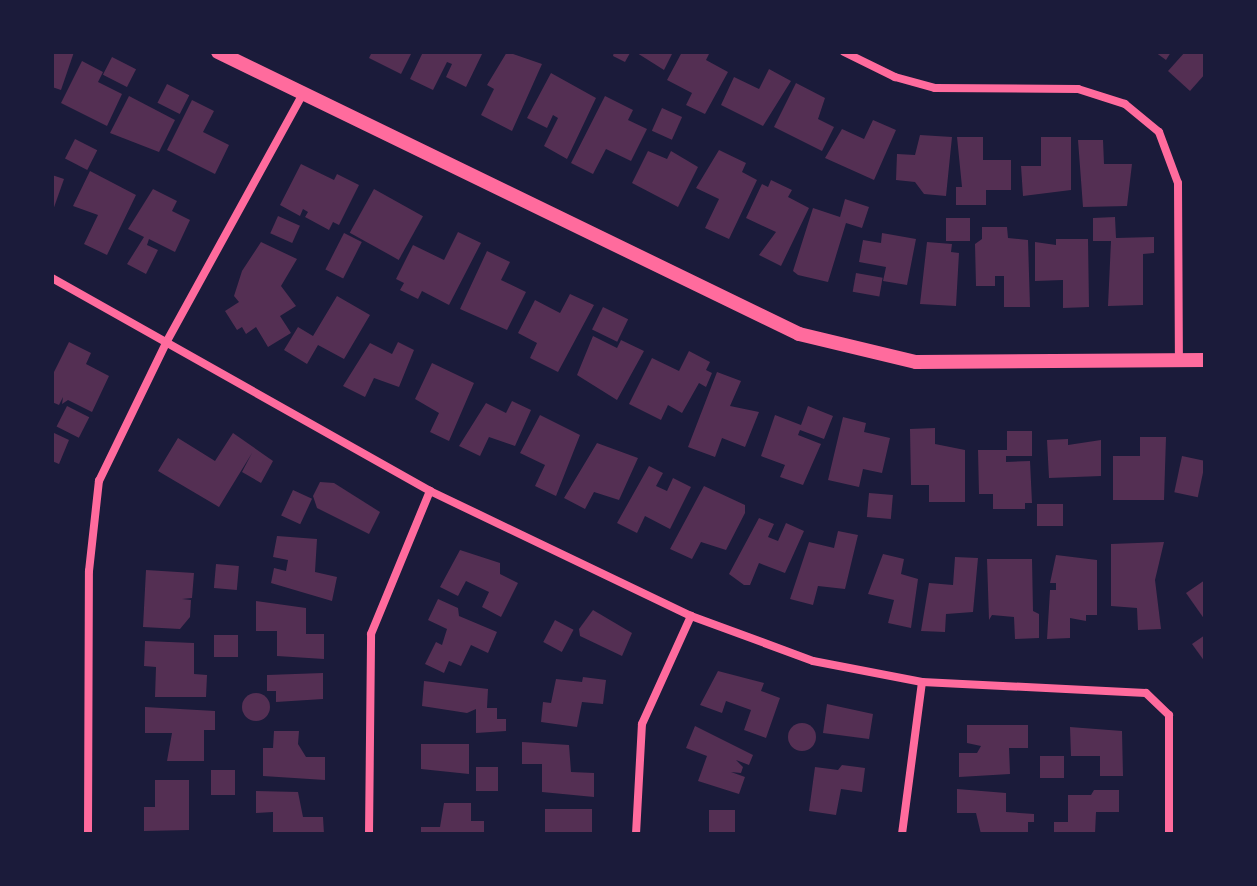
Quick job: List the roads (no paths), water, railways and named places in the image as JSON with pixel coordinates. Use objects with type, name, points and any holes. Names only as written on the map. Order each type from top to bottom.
[{"type":"street","points":[[218,52],[799,334],[916,362],[1205,360]]},
{"type":"street","points":[[844,52],[895,77],[935,88],[1078,89],[1125,104],[1159,132],[1178,183],[1179,360]]},
{"type":"street","points":[[88,834],[89,571],[99,481],[167,341],[303,94]]},
{"type":"street","points":[[52,278],[430,491],[691,616],[813,661],[922,682],[1146,693],[1169,715],[1169,834]]},
{"type":"street","points":[[369,834],[371,634],[430,491]]},
{"type":"street","points":[[636,834],[642,724],[691,616]]},
{"type":"street","points":[[902,834],[922,682]]}]
